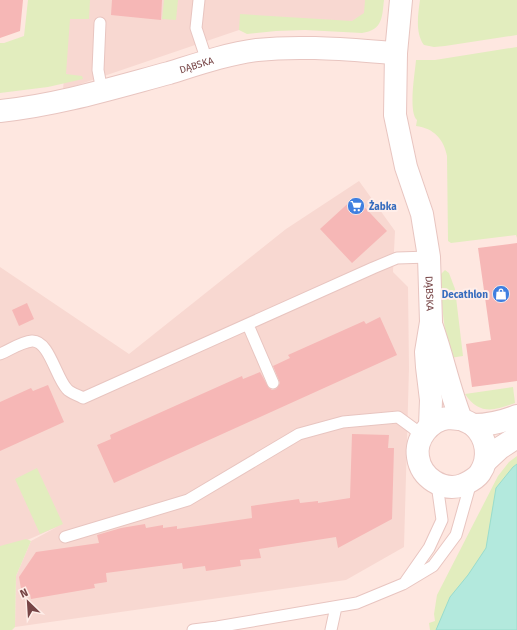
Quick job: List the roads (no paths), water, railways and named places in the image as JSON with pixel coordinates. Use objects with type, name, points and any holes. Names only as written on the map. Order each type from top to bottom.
[{"type":"street","name":"DĄBSKA","points":[[401,0],[396,53],[395,116],[406,167],[422,214],[429,257],[431,322]]},
{"type":"street","name":"DĄBSKA","points":[[0,111],[46,104],[102,91],[207,61],[256,50],[305,47],[396,53]]},
{"type":"street","points":[[431,322],[443,360],[452,397],[467,422],[482,435],[486,448],[486,461]]},
{"type":"street","points":[[431,322],[426,352],[431,400],[426,431],[419,443],[418,457],[422,470],[430,480],[437,484],[456,487],[471,481],[480,474],[486,461],[500,448],[517,437]]},
{"type":"street","points":[[426,431],[447,418],[486,425],[498,423],[517,416]]},
{"type":"lane","points":[[198,0],[196,28],[207,61]]},
{"type":"lane","points":[[100,23],[98,70],[102,91]]},
{"type":"lane","points":[[0,354],[23,344],[33,341],[39,342],[46,348],[59,378],[67,390],[83,398],[397,258],[429,257]]},
{"type":"lane","points":[[248,325],[273,383]]},
{"type":"lane","points":[[65,537],[188,500],[299,434],[343,422],[398,417],[413,428],[426,431]]},
{"type":"lane","points":[[193,630],[230,628],[357,604],[403,584],[433,566],[456,535],[471,481]]},
{"type":"lane","points":[[403,584],[429,548],[442,520],[437,484]]},
{"type":"lane","points":[[331,630],[336,607]]},
{"type":"water","points":[[517,464],[517,630],[436,630],[450,597],[468,575],[486,548],[496,488]]},
{"type":"place","name":"Żabka","points":[[356,206]]},
{"type":"place","name":"Decathlon","points":[[501,294]]}]
